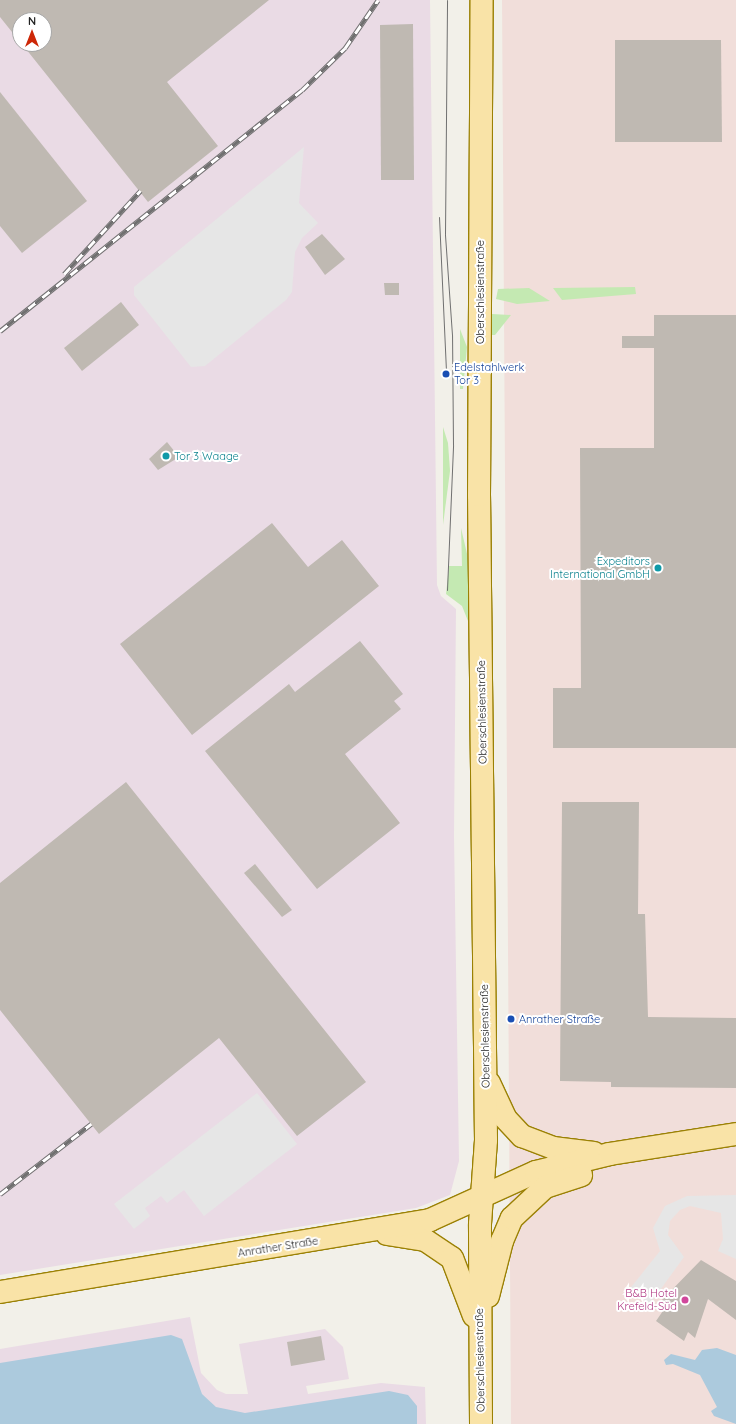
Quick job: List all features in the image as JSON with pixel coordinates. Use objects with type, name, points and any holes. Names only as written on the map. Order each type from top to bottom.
[{"type":"main road","name":"Oberschlesienstraße","points":[[481,1424],[480,1330],[485,1077],[479,495],[482,0]]},
{"type":"main road","points":[[485,1077],[505,1118],[522,1136],[553,1148],[610,1154]]},
{"type":"main road","name":"Anrather Straße","points":[[0,1292],[372,1232],[430,1220],[536,1172],[610,1154],[736,1134]]},
{"type":"main road","points":[[480,1330],[502,1241],[512,1218],[545,1187],[586,1173],[610,1154]]},
{"type":"main road","points":[[372,1232],[424,1240],[452,1258],[480,1330]]},
{"type":"shaded area","points":[[0,0],[430,0],[437,585],[441,596],[456,609],[454,836],[459,1161],[450,1195],[416,1208],[0,1275]]},
{"type":"shaded area","points":[[502,0],[736,0],[736,1424],[511,1424]]},
{"type":"shaded area","points":[[304,147],[299,203],[318,223],[302,238],[295,252],[292,292],[286,300],[205,366],[191,367],[134,295],[134,287]]},
{"type":"shaded area","points":[[257,1093],[297,1144],[204,1216],[184,1190],[167,1203],[161,1196],[145,1208],[150,1216],[134,1229],[114,1204]]},
{"type":"shaded area","points":[[736,1195],[736,1259],[718,1251],[723,1239],[721,1213],[690,1206],[680,1210],[670,1221],[668,1235],[684,1257],[650,1304],[628,1291],[660,1251],[653,1228],[665,1206],[687,1196]]},
{"type":"shaded area","points":[[190,1317],[201,1373],[217,1390],[226,1394],[248,1394],[239,1344],[325,1329],[343,1347],[349,1379],[306,1386],[308,1394],[381,1383],[425,1387],[426,1424],[0,1424],[0,1349]]},
{"type":"green space","points":[[635,287],[636,294],[562,300],[553,288]]},
{"type":"green space","points":[[529,288],[550,301],[517,304],[496,299],[498,289]]},
{"type":"green space","points":[[492,314],[511,315],[495,335],[492,335]]},
{"type":"green space","points":[[460,329],[467,347],[463,389],[460,389]]},
{"type":"green space","points":[[443,427],[448,443],[450,471],[443,525]]},
{"type":"green space","points":[[461,528],[468,558],[468,621],[462,606],[446,594],[449,566],[462,566]]},
{"type":"water","points":[[171,1335],[182,1339],[202,1394],[216,1407],[245,1413],[389,1391],[408,1395],[417,1406],[417,1424],[0,1424],[0,1363]]},
{"type":"water","points":[[717,1348],[736,1355],[736,1424],[714,1416],[711,1411],[717,1407],[700,1375],[673,1364],[666,1365],[664,1360],[671,1354],[695,1360],[702,1350]]},
{"type":"building","points":[[0,0],[269,0],[167,82],[218,146],[148,202],[28,52],[52,52],[52,12],[12,12],[12,32],[0,17]]},
{"type":"building","points":[[413,24],[414,180],[381,180],[380,25]]},
{"type":"building","points":[[615,40],[721,40],[722,142],[615,142]]},
{"type":"building","points":[[0,92],[87,201],[22,253],[0,226]]},
{"type":"building","points":[[322,234],[345,259],[325,275],[305,247]]},
{"type":"building","points":[[384,283],[399,283],[399,295],[385,295]]},
{"type":"building","points":[[121,302],[139,325],[82,371],[64,348]]},
{"type":"building","name":"Expeditors International GmbH","points":[[654,315],[736,315],[736,748],[553,748],[553,688],[581,688],[580,448],[654,448],[654,348],[622,348],[622,336],[654,336]]},
{"type":"building","name":"Tor 3 Waage","points":[[167,442],[179,457],[158,470],[149,459]]},
{"type":"building","points":[[272,523],[308,567],[342,540],[379,586],[192,735],[120,644]]},
{"type":"building","points":[[360,641],[403,694],[394,701],[401,709],[345,754],[400,823],[317,889],[205,751],[289,684],[295,692]]},
{"type":"building","points":[[126,782],[366,1082],[297,1136],[219,1038],[99,1134],[0,1010],[0,883]]},
{"type":"building","points":[[562,802],[639,802],[638,914],[645,914],[648,1017],[736,1018],[736,1088],[611,1087],[611,1082],[560,1081]]},
{"type":"building","points":[[255,864],[292,910],[282,917],[244,873]]},
{"type":"building","name":"B&B Hotel Krefeld-Süd","points":[[701,1260],[736,1281],[736,1320],[708,1299],[695,1338],[688,1332],[684,1341],[656,1321],[667,1305],[661,1301]]},
{"type":"building","points":[[321,1336],[325,1360],[291,1366],[287,1342]]},
{"type":"tram line","points":[[447,0],[445,234],[452,335],[453,445],[447,590]]},
{"type":"tram line","points":[[439,217],[446,369]]},
{"type":"railway","points":[[0,331],[302,90],[345,48],[378,0]]},
{"type":"railway","points":[[64,274],[140,191]]},
{"type":"railway","points":[[0,1194],[91,1124]]},
{"type":"place","name":"Edelstahlwerk Tor 3","points":[[446,374]]},
{"type":"place","name":"Tor 3 Waage","points":[[166,456]]},
{"type":"place","name":"Expeditors International GmbH","points":[[658,568]]},
{"type":"place","name":"Anrather Straße","points":[[511,1019]]},
{"type":"place","name":"B&B Hotel Krefeld-Süd","points":[[685,1300]]}]
